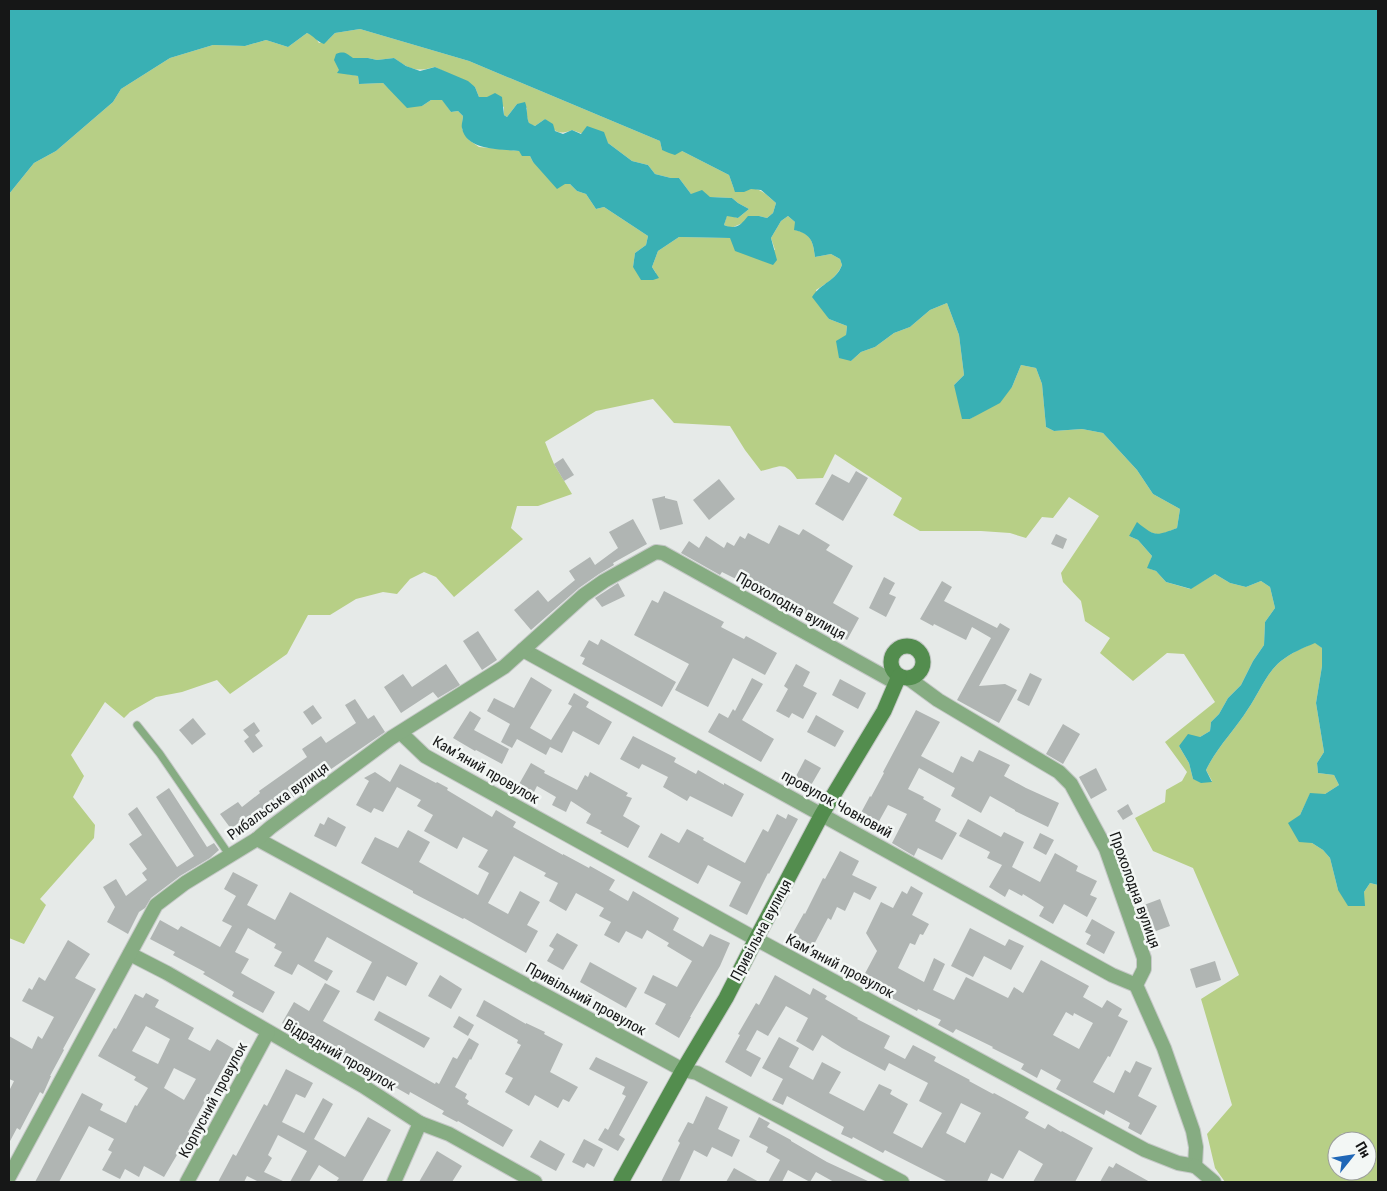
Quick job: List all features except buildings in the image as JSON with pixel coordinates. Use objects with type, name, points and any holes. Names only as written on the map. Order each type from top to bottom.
[{"type":"street","name":"Рибальська вулиця","points":[[9,1177],[156,905],[185,883],[257,839],[270,827],[391,738],[504,666],[584,595],[604,580],[656,552],[670,557]]},
{"type":"street","name":"Прохолодна вулиця","points":[[670,557],[901,679],[1059,772],[1071,784],[1106,849],[1144,958],[1144,969],[1136,985]]},
{"type":"street","name":"провулок Човновий","points":[[524,650],[1112,975],[1136,985]]},
{"type":"street","name":"Привільна вулиця","points":[[621,1182],[682,1070],[726,998],[822,814],[901,679]]},
{"type":"street","name":"Камʼяний провулок","points":[[400,733],[425,756],[756,939],[1145,1150],[1178,1164],[1195,1166]]},
{"type":"street","name":"Привільний провулок","points":[[257,839],[682,1070],[697,1073],[902,1182]]},
{"type":"street","name":"Відрадний провулок","points":[[130,954],[167,973],[363,1086],[420,1123],[449,1134],[535,1182]]},
{"type":"street","points":[[1136,985],[1164,1048],[1194,1131],[1196,1147],[1195,1166],[1214,1182]]},
{"type":"street","name":"Корпусний провулок","points":[[187,1182],[268,1032]]},
{"type":"street","points":[[394,1182],[420,1123]]},
{"type":"lane","points":[[137,725],[160,754],[230,856]]},
{"type":"green space","points":[[360,29],[469,61],[660,141],[662,150],[682,151],[729,175],[734,189],[761,191],[776,203],[773,213],[767,218],[759,216],[731,228],[724,225],[727,215],[738,218],[749,209],[732,198],[691,194],[679,178],[655,174],[648,165],[632,161],[608,143],[572,130],[556,131],[545,119],[535,126],[529,124],[527,108],[517,104],[507,117],[504,115],[504,107],[487,97],[479,97],[475,87],[435,67],[418,70],[394,58],[377,60],[353,58],[338,72],[358,76],[359,84],[383,83],[422,106],[431,100],[442,99],[451,112],[458,111],[463,116],[462,129],[469,140],[479,147],[519,151],[530,156],[533,162],[565,184],[570,184],[577,191],[586,194],[596,209],[604,207],[648,236],[646,245],[635,253],[633,267],[656,273],[652,267],[658,251],[679,237],[730,238],[775,250],[771,238],[781,221],[788,216],[795,222],[795,230],[805,234],[810,239],[815,257],[831,254],[840,259],[842,265],[837,273],[816,290],[829,319],[847,326],[846,335],[851,361],[861,352],[875,347],[894,333],[910,327],[930,310],[947,303],[959,335],[964,375],[954,385],[970,419],[1012,387],[1021,365],[1036,368],[1042,384],[1046,427],[1054,431],[1082,429],[1103,433],[1137,470],[1153,494],[1180,509],[1177,528],[1160,535],[1149,532],[1129,536],[1138,540],[1152,556],[1148,568],[1156,571],[1166,582],[1190,589],[1215,574],[1230,583],[1246,587],[1261,581],[1270,587],[1275,608],[1265,622],[1264,645],[1253,661],[1241,685],[1228,698],[1219,714],[1211,722],[1210,731],[1179,746],[1189,763],[1193,779],[1212,781],[1206,770],[1210,762],[1243,717],[1271,671],[1285,658],[1315,642],[1322,648],[1322,666],[1316,703],[1324,752],[1317,763],[1318,773],[1334,775],[1339,785],[1325,794],[1310,794],[1300,815],[1312,843],[1323,850],[1330,858],[1338,890],[1364,892],[1370,883],[1378,885],[1378,1182],[1225,1182],[1215,1168],[1207,1134],[1232,1105],[1201,999],[1239,975],[1193,868],[1153,851],[1135,818],[1165,802],[1166,790],[1182,781],[1187,772],[1165,742],[1215,702],[1184,654],[1167,653],[1133,681],[1100,653],[1110,638],[1085,621],[1081,601],[1063,582],[1061,573],[1099,516],[1069,497],[1053,518],[1042,517],[1026,538],[1010,533],[981,531],[920,531],[893,515],[902,498],[835,454],[823,478],[797,479],[789,469],[781,466],[761,471],[730,426],[674,423],[653,399],[596,411],[545,442],[554,464],[572,494],[538,506],[517,506],[511,528],[523,539],[454,597],[436,577],[424,572],[410,579],[397,594],[383,592],[356,599],[330,615],[308,615],[287,654],[230,694],[217,680],[182,692],[156,697],[130,712],[124,718],[105,702],[71,755],[84,776],[73,797],[95,825],[94,838],[40,899],[46,905],[24,944],[9,938],[9,194],[34,163],[56,151],[113,102],[121,89],[170,58],[213,45],[245,46],[266,40],[288,47],[307,33],[314,36],[319,43],[328,40],[335,33]]},
{"type":"water","points":[[9,9],[1378,9],[1378,885],[1370,883],[1364,892],[1365,906],[1348,906],[1338,890],[1330,858],[1323,850],[1312,843],[1299,842],[1288,823],[1300,815],[1310,793],[1325,794],[1339,785],[1334,775],[1318,773],[1317,763],[1324,752],[1316,703],[1322,666],[1322,648],[1315,643],[1293,653],[1276,666],[1267,677],[1243,717],[1210,762],[1206,770],[1212,782],[1201,783],[1193,779],[1189,763],[1179,746],[1188,734],[1200,737],[1210,731],[1211,722],[1219,714],[1228,698],[1241,685],[1253,661],[1264,645],[1265,622],[1275,608],[1270,587],[1261,581],[1246,587],[1230,583],[1215,574],[1191,589],[1166,582],[1156,571],[1147,568],[1152,556],[1138,540],[1129,536],[1137,522],[1156,534],[1177,528],[1180,509],[1153,494],[1137,470],[1103,433],[1082,429],[1054,431],[1046,427],[1042,384],[1036,368],[1021,365],[1012,387],[1000,403],[970,419],[962,419],[954,385],[964,375],[959,335],[947,303],[930,310],[910,327],[894,333],[875,347],[861,352],[851,361],[839,358],[836,341],[846,335],[847,326],[829,319],[812,297],[836,275],[842,265],[840,259],[831,254],[815,257],[810,239],[808,236],[794,230],[795,222],[788,216],[781,221],[771,238],[777,260],[773,265],[735,251],[730,238],[679,237],[658,251],[652,267],[659,278],[641,280],[633,267],[635,253],[646,245],[648,236],[604,207],[596,209],[586,194],[577,191],[570,184],[565,184],[557,189],[530,156],[522,156],[519,151],[494,149],[477,145],[470,141],[465,136],[462,128],[463,116],[458,111],[451,112],[442,100],[431,100],[422,106],[407,108],[383,83],[359,84],[358,76],[337,73],[339,70],[334,60],[336,54],[343,53],[353,58],[377,60],[394,58],[406,66],[420,71],[435,67],[468,81],[475,87],[479,97],[487,97],[495,93],[502,97],[504,115],[507,117],[517,104],[525,102],[529,123],[535,126],[545,119],[553,124],[555,131],[563,134],[572,130],[581,134],[587,126],[604,132],[608,143],[632,161],[648,165],[655,174],[679,178],[691,194],[702,190],[710,197],[732,198],[749,209],[738,218],[727,216],[724,225],[738,226],[748,216],[767,218],[773,213],[776,203],[761,190],[751,189],[744,192],[735,192],[729,175],[682,151],[675,155],[669,153],[662,150],[660,141],[469,61],[360,29],[335,33],[324,44],[307,33],[288,47],[266,40],[245,46],[213,45],[170,58],[121,89],[113,102],[56,151],[34,163],[9,194]]}]
